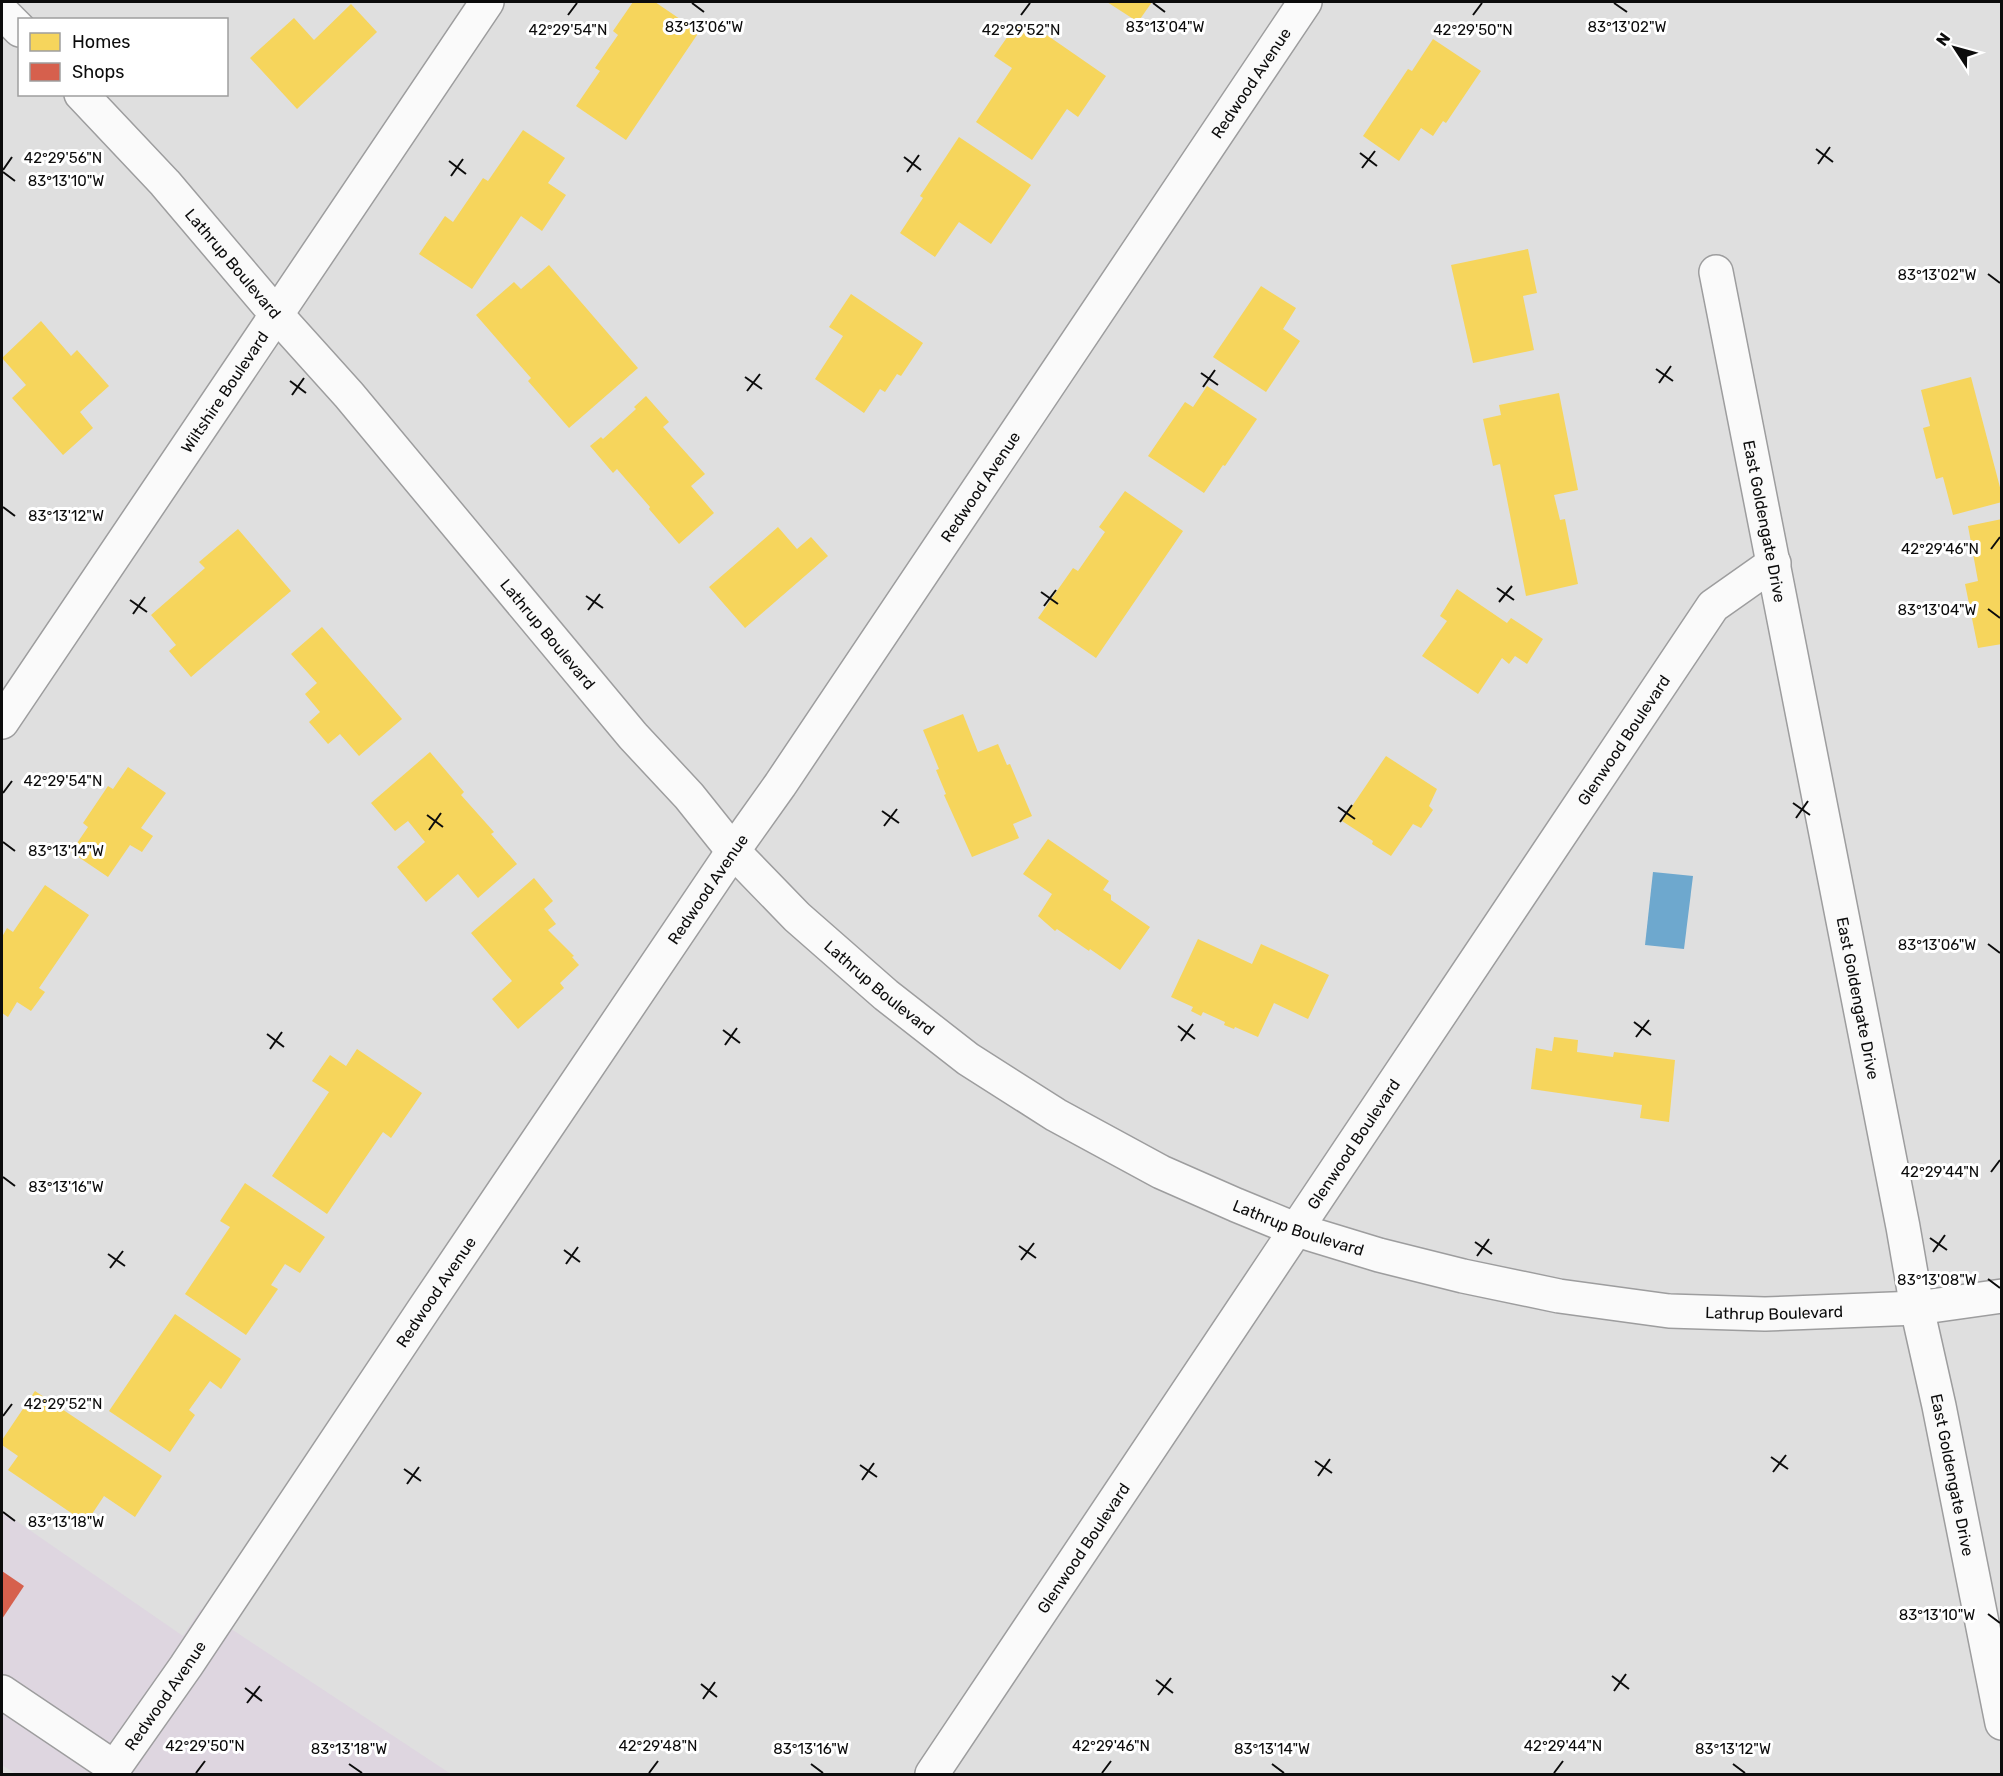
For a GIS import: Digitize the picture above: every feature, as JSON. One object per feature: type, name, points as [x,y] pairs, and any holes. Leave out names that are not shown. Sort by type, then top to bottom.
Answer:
[{"type":"street","name":"Wiltshire Boulevard","points":[[2,722],[487,2]]},
{"type":"street","name":"Redwood Avenue","points":[[112,1771],[186,1666],[733,851],[807,746],[1305,2]]},
{"type":"street","points":[[2,12],[18,28]]},
{"type":"street","name":"Lathrup Boulevard","points":[[83,96],[165,183],[276,314],[357,404],[633,735],[689,796],[733,851],[806,925],[886,995],[968,1059],[1056,1115],[1161,1172],[1297,1230],[1379,1255],[1463,1276],[1559,1296],[1669,1311],[1765,1314],[1917,1308],[2001,1296]]},
{"type":"street","name":"East Goldengate Drive","points":[[1716,272],[1917,1308],[2001,1723]]},
{"type":"street","name":"Glenwood Boulevard","points":[[932,1774],[1713,606],[1774,563]]},
{"type":"street","points":[[2,1692],[112,1771]]},
{"type":"shaded area","points":[[2,1511],[183,1636],[201,1609],[451,1774],[16,1774],[2,1765]]},
{"type":"water","points":[[1653,872],[1693,876],[1684,949],[1645,945]]},
{"type":"building: Homes","points":[[633,2],[655,2],[699,32],[626,140],[576,106],[600,71],[595,68],[618,35],[613,31]]},
{"type":"building: Homes","points":[[1107,2],[1152,2],[1138,22]]},
{"type":"building: Homes","points":[[351,4],[377,32],[297,109],[250,58],[294,18],[314,40]]},
{"type":"building: Homes","points":[[1017,23],[1037,37],[1041,31],[1106,76],[1078,117],[1067,109],[1032,160],[976,122],[1012,68],[994,56]]},
{"type":"building: Homes","points":[[1433,39],[1481,71],[1446,123],[1443,121],[1433,136],[1421,128],[1399,161],[1363,136],[1408,69],[1412,71]]},
{"type":"building: Homes","points":[[523,130],[565,158],[548,183],[566,195],[542,231],[521,216],[472,289],[419,254],[445,216],[453,222],[483,178],[488,181]]},
{"type":"building: Homes","points":[[959,137],[1031,185],[991,244],[959,222],[935,257],[900,233],[923,198],[920,196]]},
{"type":"building: Homes","points":[[1528,249],[1537,293],[1523,296],[1534,350],[1473,363],[1451,265]]},
{"type":"building: Homes","points":[[549,265],[638,368],[569,428],[528,381],[531,378],[476,315],[514,282],[521,289]]},
{"type":"building: Homes","points":[[1261,286],[1296,308],[1283,329],[1300,341],[1266,392],[1213,357]]},
{"type":"building: Homes","points":[[851,294],[923,343],[901,376],[897,374],[885,392],[880,389],[864,413],[815,379],[843,336],[829,327]]},
{"type":"building: Homes","points":[[41,321],[71,356],[77,350],[109,386],[80,412],[93,428],[63,455],[12,398],[26,385],[2,358]]},
{"type":"building: Homes","points":[[1971,377],[2002,502],[1953,515],[1943,477],[1936,479],[1923,428],[1930,426],[1921,390]]},
{"type":"building: Homes","points":[[1207,386],[1257,419],[1204,493],[1148,456],[1185,402],[1193,407]]},
{"type":"building: Homes","points":[[1559,393],[1578,490],[1554,495],[1560,520],[1565,519],[1578,584],[1526,596],[1500,464],[1493,466],[1483,419],[1501,415],[1499,405]]},
{"type":"building: Homes","points":[[646,396],[669,422],[663,427],[705,474],[691,486],[714,513],[679,544],[617,469],[613,473],[590,446],[601,437],[603,439],[636,409],[634,407]]},
{"type":"building: Homes","points":[[1125,491],[1183,531],[1096,658],[1038,618],[1073,568],[1078,571],[1105,532],[1099,527]]},
{"type":"building: Homes","points":[[2002,519],[2002,644],[1978,648],[1965,584],[1978,581],[1968,526]]},
{"type":"building: Homes","points":[[778,527],[797,549],[811,537],[828,556],[745,628],[709,587]]},
{"type":"building: Homes","points":[[238,529],[291,591],[191,677],[169,651],[176,645],[151,615],[205,568],[199,562]]},
{"type":"building: Homes","points":[[1457,589],[1507,623],[1511,618],[1543,639],[1527,664],[1515,656],[1509,664],[1502,658],[1478,694],[1422,656],[1447,621],[1440,616]]},
{"type":"building: Homes","points":[[322,627],[402,719],[359,756],[340,734],[328,744],[309,722],[320,712],[305,694],[317,683],[291,654]]},
{"type":"building: Homes","points":[[963,714],[978,752],[998,744],[1007,765],[1010,764],[1032,816],[1013,824],[1019,838],[972,857],[944,795],[946,794],[936,770],[939,769],[923,730]]},
{"type":"building: Homes","points":[[430,752],[464,792],[461,795],[494,832],[491,834],[517,864],[478,898],[458,874],[426,902],[397,867],[425,842],[408,821],[395,831],[371,803]]},
{"type":"building: Homes","points":[[1386,756],[1437,789],[1429,806],[1433,810],[1421,828],[1413,824],[1391,856],[1342,821]]},
{"type":"building: Homes","points":[[128,767],[166,793],[141,828],[153,836],[142,852],[130,845],[108,877],[71,852],[88,827],[83,823],[108,786],[113,789]]},
{"type":"building: Homes","points":[[1048,839],[1109,881],[1103,890],[1111,895],[1111,900],[1150,927],[1120,970],[1057,929],[1055,931],[1038,916],[1052,894],[1023,874]]},
{"type":"building: Homes","points":[[534,878],[553,901],[544,909],[556,924],[548,930],[574,956],[572,957],[579,965],[560,983],[564,988],[518,1029],[492,999],[512,981],[471,933]]},
{"type":"building: Homes","points":[[45,885],[89,915],[39,988],[45,992],[31,1011],[17,1002],[8,1017],[2,1013],[2,937],[7,928],[13,932]]},
{"type":"building: Homes","points":[[1198,939],[1252,964],[1261,944],[1329,975],[1308,1019],[1274,1003],[1258,1037],[1224,1025],[1225,1022],[1203,1012],[1201,1016],[1191,1011],[1193,1007],[1171,997]]},
{"type":"building: Homes","points":[[1554,1037],[1578,1040],[1577,1052],[1613,1057],[1614,1052],[1675,1060],[1669,1122],[1640,1118],[1642,1105],[1531,1089],[1536,1048],[1552,1051]]},
{"type":"building: Homes","points":[[357,1049],[422,1093],[391,1138],[383,1132],[327,1214],[272,1176],[329,1092],[312,1081],[330,1055],[346,1066]]},
{"type":"building: Homes","points":[[245,1183],[325,1237],[300,1273],[285,1264],[271,1285],[278,1289],[246,1335],[185,1294],[230,1227],[220,1221]]},
{"type":"building: Homes","points":[[175,1314],[241,1359],[221,1389],[210,1381],[189,1410],[195,1415],[170,1452],[109,1411]]},
{"type":"building: Homes","points":[[35,1391],[162,1476],[135,1517],[104,1496],[86,1523],[8,1470],[18,1456],[2,1445],[2,1440]]},
{"type":"building: Shops","points":[[2,1571],[24,1586],[2,1619]]}]
